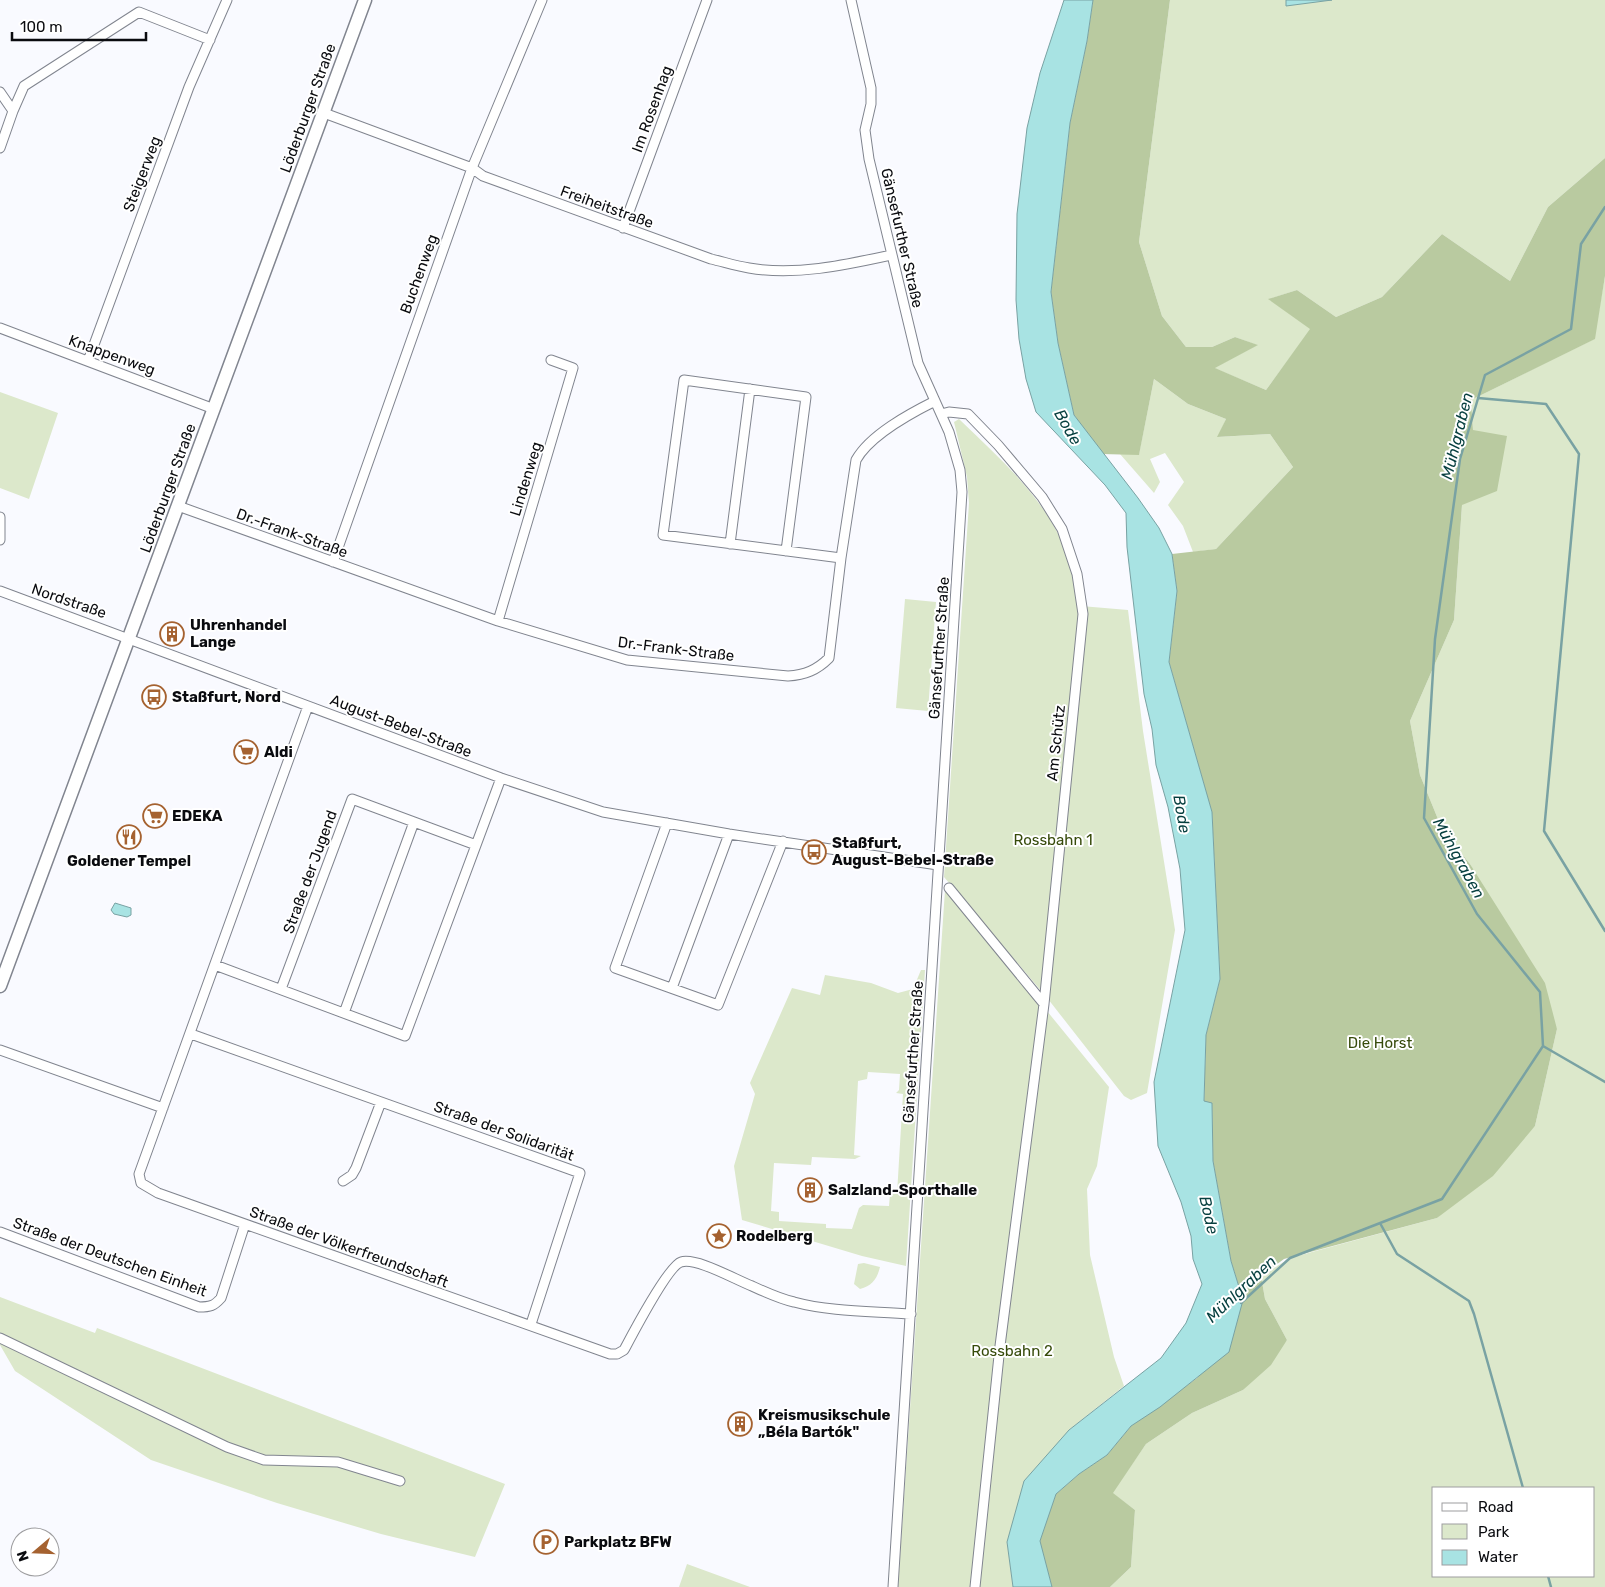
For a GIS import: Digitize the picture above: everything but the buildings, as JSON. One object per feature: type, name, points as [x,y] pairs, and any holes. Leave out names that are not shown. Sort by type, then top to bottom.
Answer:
[{"type":"street","name":"Steigerweg","points":[[88,361],[127,253],[227,0]]},
{"type":"street","name":"Löderburger Straße","points":[[0,986],[324,113],[364,0]]},
{"type":"street","name":"Buchenweg","points":[[333,562],[472,168],[542,0]]},
{"type":"street","name":"Im Rosenhag","points":[[623,228],[707,0]]},
{"type":"street","name":"Gänsefurther Straße","points":[[851,0],[871,88],[871,104],[865,138],[891,255],[918,363],[941,414],[957,460],[962,482],[893,1587]]},
{"type":"street","points":[[0,148],[24,86],[139,12],[210,40]]},
{"type":"street","points":[[0,92],[13,111]]},
{"type":"street","name":"Freiheitstraße","points":[[324,113],[472,168],[484,176],[711,259],[750,268],[799,270],[847,265],[891,255]]},
{"type":"street","name":"Knappenweg","points":[[0,328],[214,409]]},
{"type":"street","name":"Lindenweg","points":[[498,621],[573,368],[551,360]]},
{"type":"street","points":[[786,551],[806,397],[684,380],[663,535],[730,544],[841,558]]},
{"type":"street","points":[[730,544],[750,389]]},
{"type":"street","name":"Dr.-Frank-Straße","points":[[178,506],[498,621],[627,660],[788,676],[801,675],[821,666],[829,658],[853,468],[862,450],[874,439],[935,401]]},
{"type":"street","name":"Am Schütz","points":[[941,414],[949,412],[968,414],[1042,497],[1062,529],[1077,574],[1084,614],[1044,1004],[1001,1336],[976,1587]]},
{"type":"street","points":[[0,518],[0,540]]},
{"type":"street","name":"Nordstraße","points":[[0,591],[130,637]]},
{"type":"street","name":"August-Bebel-Straße","points":[[130,637],[212,671],[501,778],[603,812],[729,834],[938,865]]},
{"type":"street","points":[[0,1050],[163,1108],[308,706]]},
{"type":"street","points":[[215,965],[405,1036],[501,778]]},
{"type":"street","name":"Straße der Jugend","points":[[281,989],[352,798],[476,845]]},
{"type":"street","points":[[344,1013],[414,822]]},
{"type":"street","points":[[667,823],[615,968],[718,1005],[783,841]]},
{"type":"street","points":[[672,988],[729,834]]},
{"type":"street","points":[[949,888],[1044,1004]]},
{"type":"street","name":"Straße der Solidarität","points":[[191,1034],[580,1173],[531,1324]]},
{"type":"street","points":[[343,1181],[352,1175],[356,1168],[381,1102]]},
{"type":"street","name":"Straße der Völkerfreundschaft","points":[[163,1108],[139,1174],[141,1183],[158,1193],[391,1278],[531,1324]]},
{"type":"street","name":"Straße der Deutschen Einheit","points":[[0,1232],[199,1307],[208,1307],[216,1304],[221,1298],[245,1224]]},
{"type":"street","points":[[531,1324],[610,1354],[617,1354],[624,1350],[654,1296],[674,1266],[681,1262],[690,1261],[793,1302],[812,1306],[911,1314]]},
{"type":"street","points":[[0,1338],[227,1447],[264,1460],[338,1462],[400,1481]]},
{"type":"green space","name":"Die Horst","points":[[1093,0],[1170,0],[1139,242],[1162,316],[1186,347],[1212,347],[1235,337],[1258,345],[1215,368],[1266,390],[1310,329],[1268,299],[1297,290],[1336,317],[1382,297],[1442,234],[1510,281],[1548,207],[1605,158],[1605,276],[1595,339],[1471,400],[1473,430],[1507,436],[1497,491],[1462,505],[1454,620],[1410,721],[1420,775],[1442,829],[1470,864],[1545,983],[1557,1029],[1535,1126],[1493,1176],[1437,1218],[1284,1259],[1261,1276],[1265,1299],[1287,1340],[1271,1365],[1243,1390],[1192,1413],[1146,1444],[1113,1493],[1135,1510],[1131,1567],[1110,1587],[1052,1587],[1039,1541],[1056,1494],[1079,1474],[1107,1455],[1131,1426],[1197,1378],[1243,1300],[1231,1261],[1213,1161],[1212,1103],[1204,1102],[1206,1035],[1220,979],[1212,813],[1169,662],[1177,591],[1172,554],[1216,549],[1293,467],[1270,434],[1217,437],[1226,419],[1188,404],[1154,379],[1139,455],[1102,454],[1074,415],[1058,343],[1051,292],[1070,123],[1087,41]]},
{"type":"green space","points":[[1170,0],[1605,0],[1605,158],[1548,207],[1510,281],[1442,234],[1382,297],[1336,317],[1297,290],[1269,299],[1311,329],[1266,390],[1214,368],[1257,345],[1235,337],[1212,347],[1186,347],[1162,316],[1139,242]]},
{"type":"green space","points":[[1605,276],[1605,1587],[1110,1587],[1131,1567],[1135,1510],[1112,1493],[1146,1444],[1192,1413],[1243,1390],[1287,1340],[1265,1299],[1261,1276],[1290,1258],[1437,1218],[1535,1126],[1557,1029],[1470,864],[1442,829],[1420,775],[1410,721],[1454,620],[1462,505],[1473,430],[1471,400],[1594,339]]},
{"type":"green space","points":[[1154,379],[1188,404],[1226,419],[1218,437],[1270,434],[1293,467],[1216,549],[1193,552],[1183,526],[1168,505],[1184,482],[1165,453],[1150,459],[1160,482],[1154,493],[1120,454],[1139,454]]},
{"type":"green space","points":[[0,392],[58,413],[29,499],[0,488]]},
{"type":"green space","name":"Rossbahn 1","points":[[959,419],[1002,461],[1038,501],[1065,548],[1081,606],[1128,610],[1143,731],[1175,930],[1147,1093],[1131,1100],[1124,1096],[1048,999],[944,877],[969,503],[967,477],[954,422]]},
{"type":"green space","points":[[905,599],[936,602],[928,711],[896,708]]},
{"type":"green space","name":"Rossbahn 2","points":[[945,890],[949,891],[1109,1087],[1097,1166],[1087,1189],[1090,1255],[1114,1357],[1124,1386],[1069,1430],[1007,1542],[1013,1587],[898,1587]]},
{"type":"green space","points":[[921,970],[925,970],[906,1266],[862,1256],[742,1220],[734,1166],[755,1094],[750,1083],[792,988],[820,995],[825,975],[871,983],[898,993],[913,989]],"holes":[[[868,1072],[900,1074],[899,1090],[896,1093],[903,1094],[897,1194],[890,1194],[889,1206],[863,1205],[859,1208],[852,1229],[826,1228],[826,1224],[779,1221],[779,1212],[771,1211],[774,1163],[811,1165],[812,1157],[855,1159],[861,1156],[854,1155],[858,1081],[867,1079]]]},
{"type":"green space","points":[[864,1263],[880,1267],[873,1281],[868,1286],[860,1289],[854,1284],[858,1264]]},
{"type":"green space","points":[[0,1297],[95,1333],[97,1328],[505,1484],[475,1557],[381,1534],[277,1503],[151,1460],[15,1371],[0,1345]]},
{"type":"green space","points":[[687,1564],[750,1587],[679,1587]]},
{"type":"water","name":"Bode","points":[[1064,0],[1093,0],[1087,41],[1070,123],[1051,292],[1058,343],[1074,415],[1138,498],[1159,528],[1172,554],[1177,591],[1169,662],[1212,812],[1220,979],[1206,1035],[1204,1101],[1212,1103],[1213,1161],[1231,1261],[1243,1300],[1229,1352],[1160,1407],[1131,1426],[1107,1455],[1079,1474],[1056,1494],[1040,1541],[1052,1587],[1013,1587],[1007,1542],[1024,1481],[1069,1430],[1161,1358],[1186,1323],[1202,1284],[1193,1259],[1191,1236],[1181,1202],[1158,1146],[1154,1082],[1185,930],[1180,869],[1168,807],[1156,765],[1152,729],[1144,694],[1127,547],[1126,513],[1105,485],[1036,412],[1026,379],[1019,339],[1016,300],[1017,214],[1027,128],[1040,73]]},
{"type":"water","points":[[1286,0],[1332,0],[1286,6]]},
{"type":"water","points":[[115,903],[131,908],[131,915],[127,917],[114,914],[111,910]]},
{"type":"waterway","name":"Mühlgraben","points":[[1241,1303],[1290,1258],[1442,1199],[1543,1046],[1540,992],[1477,914],[1424,818],[1435,639],[1460,459],[1485,375],[1571,329],[1581,244],[1605,207]]},
{"type":"waterway","points":[[1478,398],[1546,404],[1579,454],[1544,831],[1605,931]]},
{"type":"waterway","points":[[1543,1046],[1605,1082]]},
{"type":"waterway","points":[[1380,1223],[1397,1254],[1469,1301],[1523,1487]]},
{"type":"waterway","points":[[1548,1577],[1551,1587]]},
{"type":"place","name":"Uhrenhandel Lange","points":[[172,634]]},
{"type":"place","name":"Staßfurt, Nord","points":[[154,697]]},
{"type":"place","name":"Aldi","points":[[246,752]]},
{"type":"place","name":"EDEKA","points":[[155,816]]},
{"type":"place","name":"Goldener Tempel","points":[[129,837]]},
{"type":"place","name":"Staßfurt, August-Bebel-Straße","points":[[814,852]]},
{"type":"place","name":"Salzland-Sporthalle","points":[[810,1190]]},
{"type":"place","name":"Rodelberg","points":[[719,1236]]},
{"type":"place","name":"Kreismusikschule „Béla Bartók\"","points":[[740,1424]]},
{"type":"place","name":"Parkplatz BFW","points":[[546,1542]]}]
